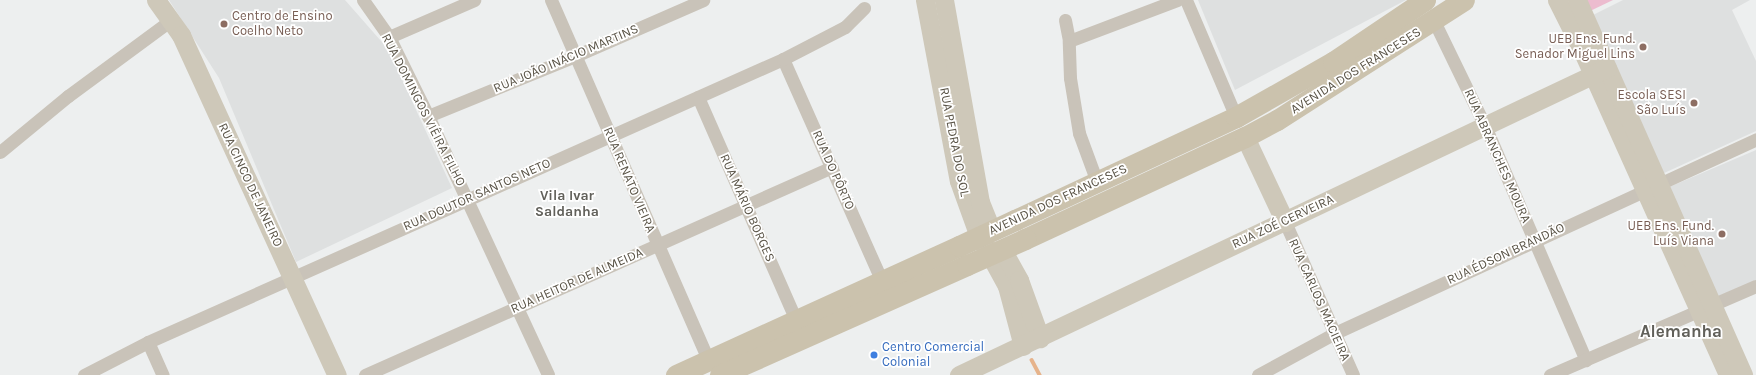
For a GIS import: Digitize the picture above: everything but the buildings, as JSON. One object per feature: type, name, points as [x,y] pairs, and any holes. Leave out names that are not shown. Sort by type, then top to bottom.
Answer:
[{"type":"main road","name":"AVENIDA DOS FRANCESES","points":[[714,368],[796,320],[1016,220],[1236,117],[1369,40],[1426,0]]},
{"type":"main road","name":"AVENIDA DOS FRANCESES","points":[[676,375],[714,368],[740,370],[1245,137],[1302,105],[1434,21],[1464,0]]},
{"type":"main road","points":[[669,375],[714,368]]},
{"type":"street","name":"RUA CINCO DE JANEIRO","points":[[156,0],[181,35],[337,375]]},
{"type":"street","name":"RUA DOMINGOS VIÊIRA FILHO","points":[[363,0],[389,37],[428,116],[548,375]]},
{"type":"street","points":[[389,37],[474,0]]},
{"type":"street","name":"RUA RENATO VIEIRA","points":[[551,0],[657,245],[714,368]]},
{"type":"street","name":"RUA JOÃO INÁCIO MARTINS","points":[[428,116],[576,56],[703,0]]},
{"type":"street","name":"RUA PEDRA DO SOL","points":[[925,0],[965,200],[977,231],[1007,286],[1031,342]]},
{"type":"street","name":"RUA PEDRA DO SOL","points":[[944,0],[983,213],[1019,280],[1031,342]]},
{"type":"street","points":[[1069,42],[1177,0]]},
{"type":"street","points":[[1186,0],[1236,117]]},
{"type":"street","points":[[1557,0],[1600,72]]},
{"type":"street","points":[[1576,0],[1600,72],[1705,308],[1728,375]]},
{"type":"street","name":"RUA DOUTOR SANTOS NETO","points":[[84,375],[148,342],[783,59],[845,27],[864,8]]},
{"type":"street","points":[[0,152],[68,96],[171,20]]},
{"type":"street","points":[[1065,20],[1069,42],[1070,78],[1079,133],[1097,182]]},
{"type":"street","name":"RUA ABRANCHES MOURA","points":[[1434,21],[1485,126],[1586,360]]},
{"type":"street","name":"RUA DO PÔRTO","points":[[783,59],[882,281]]},
{"type":"street","name":"RUA ZOÉ CERVEIRA","points":[[959,375],[1600,72]]},
{"type":"street","points":[[944,93],[950,100],[955,117],[961,118],[966,114]]},
{"type":"street","name":"RUA MÁRIO BORGES","points":[[698,97],[796,320]]},
{"type":"street","name":"RUA CARLOS MACIEIRA","points":[[1245,137],[1285,222],[1353,375]]},
{"type":"street","name":"RUA ÉDSON BRANDÃO","points":[[1258,375],[1334,334],[1756,139]]},
{"type":"street","name":"RUA HEITOR DE ALMEIDA","points":[[365,375],[832,167]]},
{"type":"street","points":[[1550,375],[1756,286]]},
{"type":"street","points":[[1705,308],[1743,375]]},
{"type":"street","points":[[148,342],[163,375]]},
{"type":"shaded area","points":[[169,0],[345,0],[388,49],[452,188],[296,262],[219,78]]},
{"type":"shaded area","points":[[1198,0],[1406,0],[1235,90]]},
{"type":"shaded area","points":[[1583,0],[1613,0],[1588,12]]},
{"type":"shaded area","name":"Escola SESI São Luís","points":[[1623,0],[1750,0],[1732,10],[1756,61],[1756,131],[1662,174],[1593,15]]},
{"type":"shaded area","name":"UEB Ens. Fund. Luís Viana","points":[[1756,150],[1756,280],[1717,297],[1667,188]]},
{"type":"waterway","points":[[1032,360],[1040,375]]},
{"type":"place","name":"Centro de Ensino Coelho Neto","points":[[224,24]]},
{"type":"place","name":"UEB Ens. Fund. Senador Miguel Lins","points":[[1643,47]]},
{"type":"place","name":"Escola SESI São Luís","points":[[1694,103]]},
{"type":"place","name":"UEB Ens. Fund. Luís Viana","points":[[1722,234]]},
{"type":"place","name":"Centro Comercial Colonial","points":[[874,355]]},
{"type":"district","name":"Vila Ivar Saldanha","points":[[567,204]]},
{"type":"district","name":"Alemanha","points":[[1681,332]]}]
